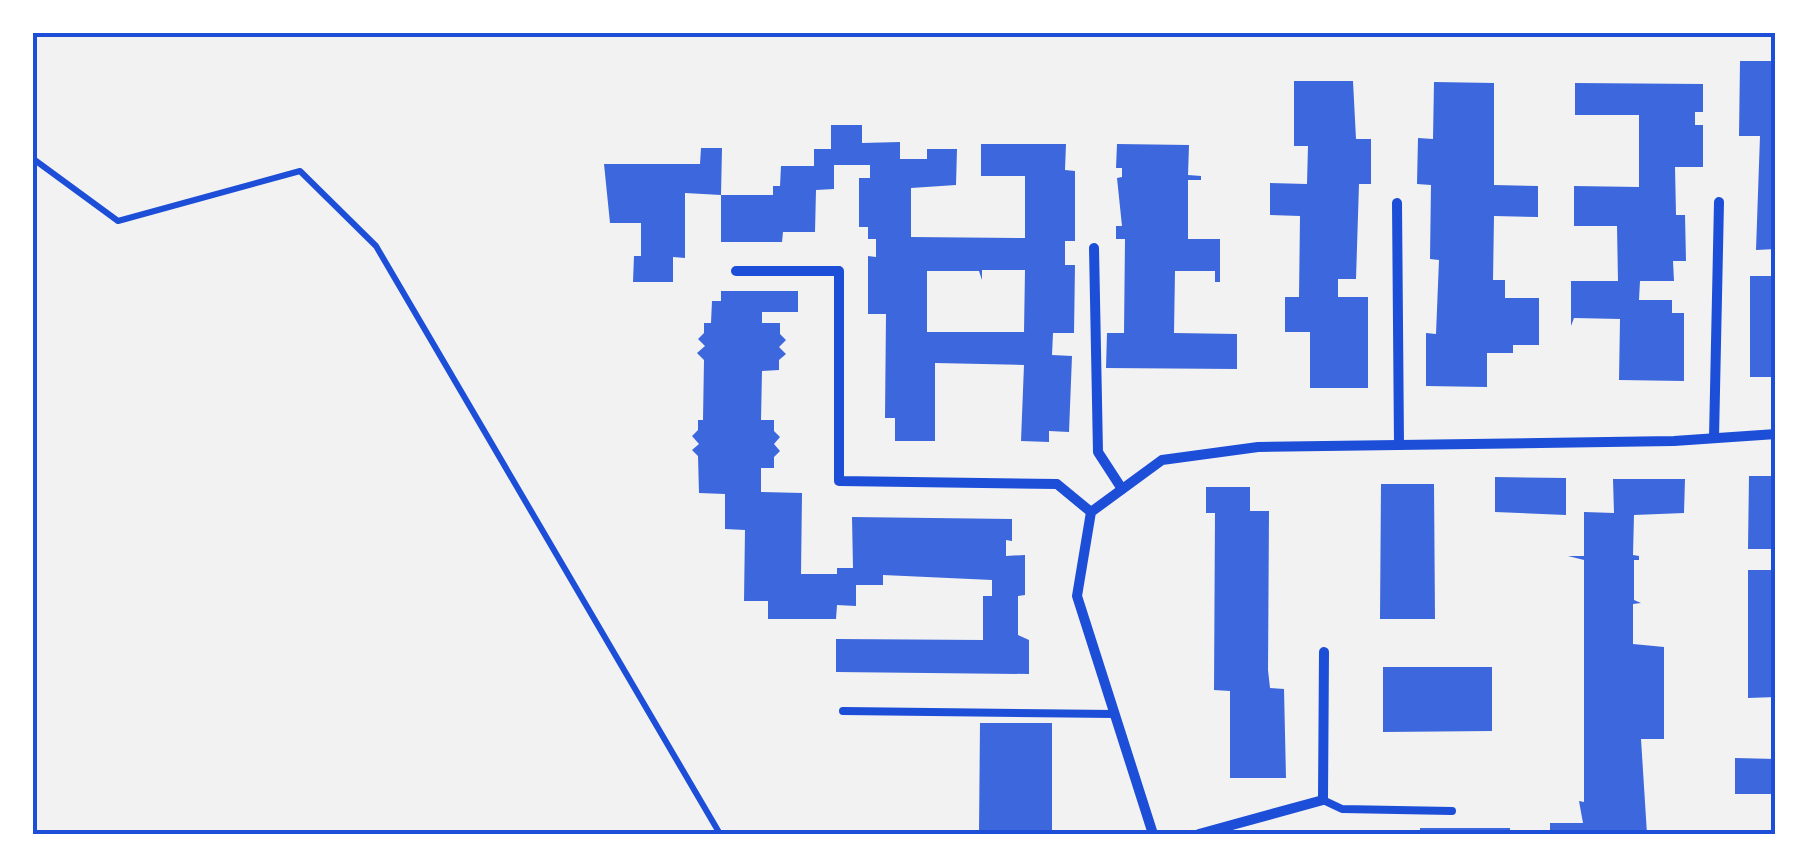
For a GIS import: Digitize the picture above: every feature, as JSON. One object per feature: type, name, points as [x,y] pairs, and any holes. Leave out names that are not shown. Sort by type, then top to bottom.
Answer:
[{"type":"street","points":[[1714,438],[1719,202]]},
{"type":"street","points":[[1396,203],[1399,445]]},
{"type":"street","points":[[1094,248],[1098,452],[1122,489]]},
{"type":"street","points":[[736,271],[839,271],[839,481],[1057,484],[1092,512]]},
{"type":"street","points":[[1153,834],[1077,596],[1092,512],[1162,460],[1258,447],[1776,434]]},
{"type":"street","points":[[1199,834],[1323,800],[1324,652]]},
{"type":"lane","points":[[843,711],[1115,714]]},
{"type":"lane","points":[[1323,800],[1342,809],[1452,811]]},
{"type":"path","points":[[32,158],[118,222],[300,172],[376,246],[720,834]]},
{"type":"building","points":[[1740,61],[1776,61],[1776,249],[1756,250],[1760,136],[1739,136]]},
{"type":"building","points":[[1294,81],[1353,81],[1356,139],[1371,139],[1371,184],[1359,184],[1356,279],[1338,279],[1338,297],[1368,297],[1368,388],[1310,388],[1310,332],[1285,332],[1285,297],[1299,297],[1300,216],[1270,215],[1270,183],[1307,184],[1308,146],[1294,146]]},
{"type":"building","points":[[1434,82],[1494,83],[1494,185],[1538,186],[1538,217],[1494,216],[1493,280],[1505,280],[1505,298],[1539,298],[1539,345],[1513,345],[1513,353],[1487,353],[1487,387],[1426,386],[1426,333],[1436,334],[1439,260],[1430,259],[1431,185],[1417,184],[1418,138],[1433,139]]},
{"type":"building","points":[[1575,83],[1703,84],[1703,112],[1695,112],[1695,125],[1703,125],[1703,167],[1675,167],[1676,215],[1685,215],[1686,261],[1673,261],[1674,281],[1640,281],[1639,300],[1672,300],[1672,313],[1684,313],[1684,381],[1619,380],[1620,319],[1574,318],[1571,326],[1571,281],[1618,281],[1617,226],[1574,226],[1574,186],[1639,187],[1639,115],[1575,115]]},
{"type":"building","points":[[831,125],[862,125],[862,143],[900,142],[900,159],[927,159],[927,149],[957,149],[956,185],[911,188],[911,237],[1025,238],[1025,176],[981,176],[981,144],[1066,144],[1065,170],[1075,171],[1075,241],[1065,241],[1065,265],[1075,265],[1074,333],[1053,333],[1052,355],[1072,356],[1069,432],[1049,431],[1049,442],[1021,441],[1024,365],[935,363],[935,441],[895,441],[895,418],[885,418],[886,314],[868,314],[868,256],[876,257],[876,239],[868,239],[868,227],[859,227],[859,178],[870,178],[870,165],[834,165],[834,189],[816,190],[815,232],[783,232],[782,242],[721,242],[721,195],[773,195],[773,186],[780,186],[781,166],[814,166],[814,149],[831,149]],"holes":[[[982,270],[1025,270],[1024,332],[927,332],[927,271],[979,271],[982,280]]]},
{"type":"building","points":[[1117,144],[1189,145],[1188,175],[1201,176],[1201,180],[1188,180],[1188,239],[1220,239],[1220,282],[1215,282],[1215,271],[1175,271],[1174,333],[1237,334],[1237,369],[1106,368],[1107,333],[1124,333],[1125,239],[1116,239],[1116,226],[1122,226],[1117,178],[1122,177],[1122,168],[1116,168]]},
{"type":"building","points":[[701,148],[722,148],[721,195],[685,193],[685,258],[673,257],[673,282],[633,282],[634,256],[641,256],[641,223],[610,223],[604,164],[700,164]]},
{"type":"building","points":[[1750,276],[1776,276],[1776,377],[1750,377]]},
{"type":"building","points":[[721,291],[798,291],[798,312],[762,312],[762,323],[780,323],[780,334],[786,340],[779,347],[786,354],[779,360],[779,370],[762,371],[761,420],[774,420],[774,431],[780,437],[774,444],[780,451],[774,457],[774,468],[761,468],[761,492],[802,493],[801,574],[837,574],[837,568],[853,568],[852,517],[1012,519],[1012,541],[1006,540],[1006,556],[1025,555],[1025,595],[1018,596],[1018,635],[1029,640],[1029,674],[836,672],[836,639],[983,640],[983,596],[992,596],[992,580],[883,575],[883,585],[856,585],[856,606],[837,605],[836,619],[768,619],[768,601],[744,601],[745,530],[725,529],[725,494],[699,493],[698,456],[692,450],[699,444],[692,436],[698,430],[698,420],[703,420],[704,360],[697,353],[705,346],[698,339],[704,333],[704,323],[711,323],[712,301],[721,301]]},
{"type":"building","points":[[1749,476],[1776,476],[1776,549],[1748,549]]},
{"type":"building","points":[[1495,477],[1566,478],[1566,515],[1495,512]]},
{"type":"building","points":[[1613,479],[1685,479],[1684,513],[1634,515],[1633,555],[1639,556],[1639,560],[1634,560],[1634,600],[1641,603],[1633,604],[1633,644],[1664,647],[1664,739],[1641,739],[1647,834],[1550,834],[1550,823],[1583,823],[1579,801],[1584,802],[1584,560],[1568,556],[1584,556],[1584,512],[1614,513]]},
{"type":"building","points":[[1381,484],[1434,484],[1435,619],[1380,619]]},
{"type":"building","points":[[1206,487],[1250,487],[1250,511],[1269,511],[1268,670],[1270,688],[1284,689],[1286,778],[1230,778],[1230,691],[1214,690],[1215,513],[1206,513]]},
{"type":"building","points":[[1748,570],[1776,570],[1776,697],[1748,698]]},
{"type":"building","points":[[1383,667],[1492,667],[1492,731],[1383,732]]},
{"type":"building","points":[[980,723],[1052,723],[1052,834],[979,834]]},
{"type":"building","points":[[1735,758],[1776,759],[1776,794],[1735,794]]},
{"type":"building","points":[[1420,828],[1510,828],[1510,834],[1420,834]]}]
